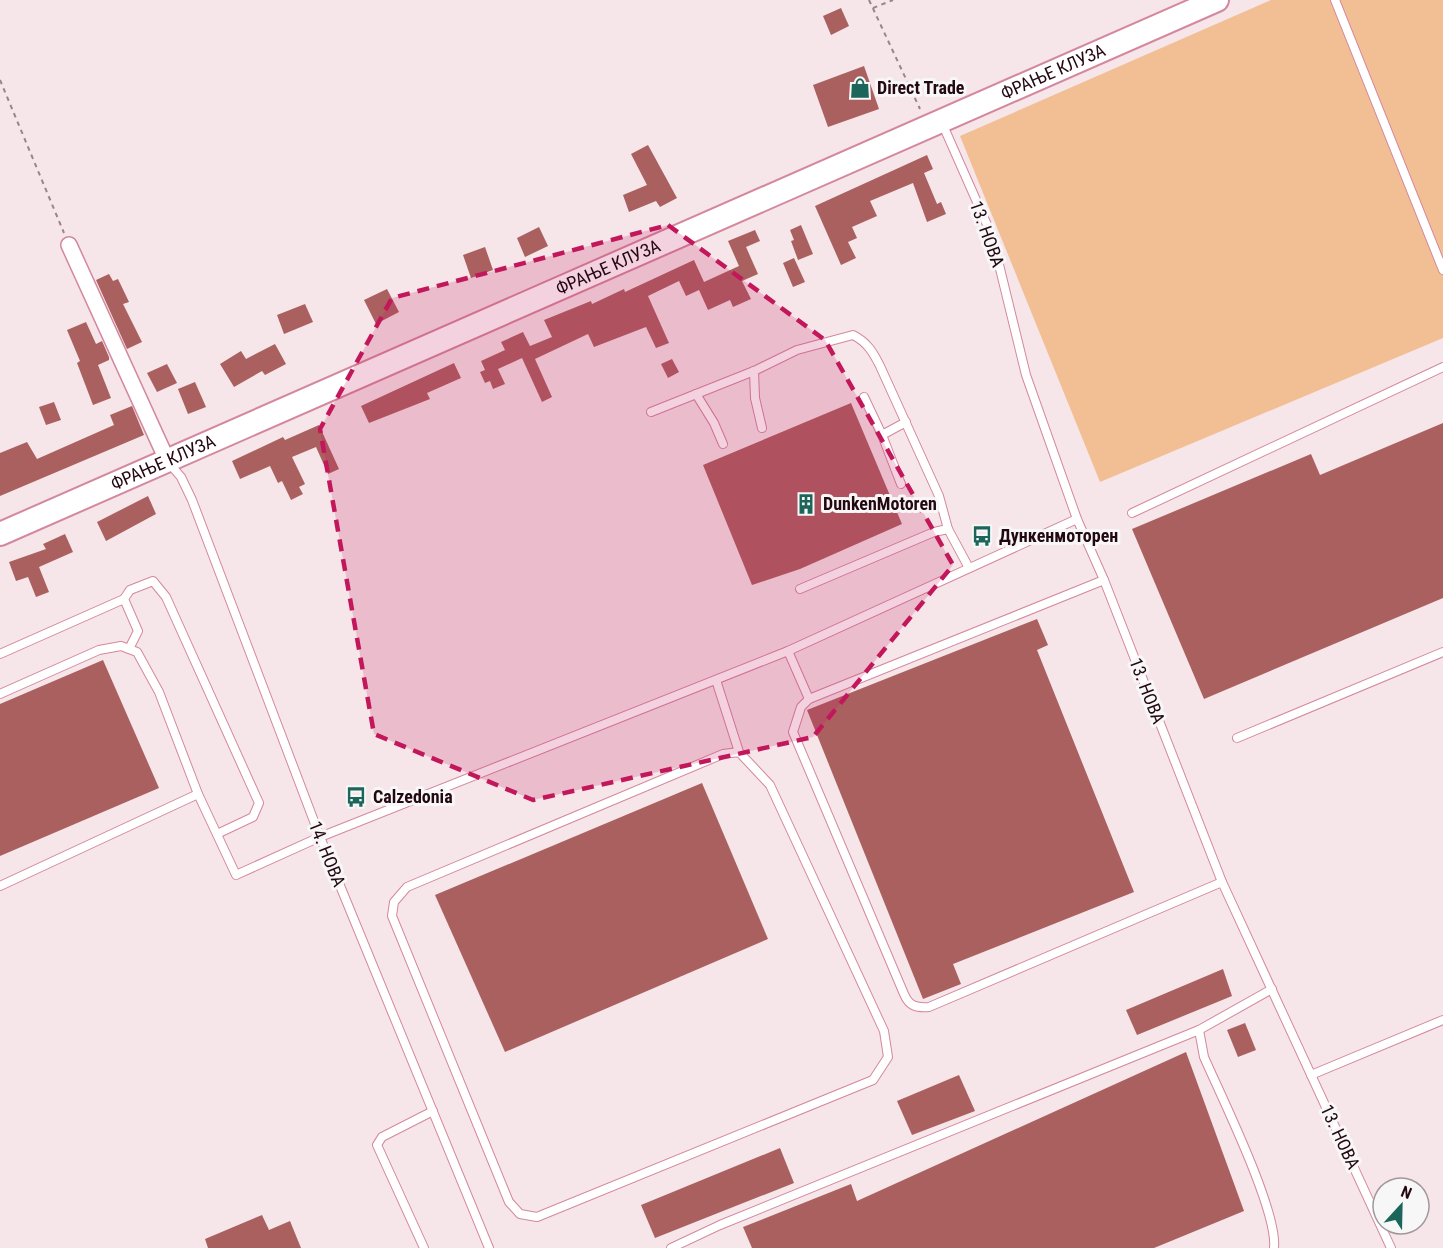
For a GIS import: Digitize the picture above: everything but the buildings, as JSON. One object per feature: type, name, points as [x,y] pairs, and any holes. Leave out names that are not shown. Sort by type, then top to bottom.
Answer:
[{"type":"main road","name":"ФРАЊЕ КЛУЗА","points":[[0,534],[1217,0]]},
{"type":"street","points":[[69,245],[167,460]]},
{"type":"lane","points":[[1335,0],[1443,270]]},
{"type":"lane","name":"13. НОВА","points":[[935,124],[992,236],[1026,375],[1077,519],[1104,580],[1222,882],[1391,1248]]},
{"type":"lane","points":[[651,412],[754,371],[797,350],[853,335],[873,351],[939,496],[948,529],[969,568]]},
{"type":"lane","points":[[1132,513],[1443,367]]},
{"type":"lane","points":[[754,371],[755,398],[762,428]]},
{"type":"lane","points":[[696,394],[714,423],[723,444]]},
{"type":"lane","points":[[864,397],[901,484]]},
{"type":"lane","points":[[882,435],[906,422]]},
{"type":"lane","name":"14. НОВА","points":[[167,460],[181,477],[192,500],[320,837],[489,1248]]},
{"type":"lane","points":[[0,694],[99,650],[121,646],[137,652],[159,692],[198,794],[236,875],[320,837],[788,651],[1077,519]]},
{"type":"lane","points":[[800,589],[934,532],[948,529]]},
{"type":"lane","points":[[1104,580],[809,699],[801,707],[793,732],[904,994],[908,1002],[918,1008],[935,1005],[1222,882]]},
{"type":"lane","points":[[0,654],[124,599],[130,590],[153,581],[159,585],[259,803],[253,817],[217,834]]},
{"type":"lane","points":[[124,599],[138,631],[129,649]]},
{"type":"lane","points":[[788,651],[809,699]]},
{"type":"lane","points":[[1237,738],[1443,652]]},
{"type":"lane","points":[[716,680],[739,752],[770,785],[798,839],[884,1031],[888,1057],[873,1080],[537,1217],[520,1214],[509,1202],[392,916],[394,902],[407,887],[723,754],[739,752]]},
{"type":"lane","points":[[0,886],[198,794]]},
{"type":"lane","points":[[671,1248],[720,1225],[1199,1030],[1272,989]]},
{"type":"lane","points":[[1311,1075],[1443,1020]]},
{"type":"lane","points":[[1199,1030],[1204,1057],[1268,1208],[1275,1237],[1274,1248]]},
{"type":"lane","points":[[424,1248],[377,1144],[382,1137],[433,1111]]},
{"type":"path","points":[[869,0],[935,124]]},
{"type":"path","points":[[873,8],[894,0]]},
{"type":"path","points":[[0,81],[69,245]]},
{"type":"highlighted area","points":[[668,225],[825,340],[953,565],[813,737],[533,800],[374,734],[320,429],[392,298]]},
{"type":"shaded area","points":[[1271,0],[1443,0],[1443,338],[1100,482],[960,136]]},
{"type":"place","name":"Direct Trade","points":[[860,88]]},
{"type":"place","name":"DunkenMotoren","points":[[806,504]]},
{"type":"place","name":"Дункенмоторен","points":[[982,536]]},
{"type":"place","name":"Calzedonia","points":[[356,797]]}]
